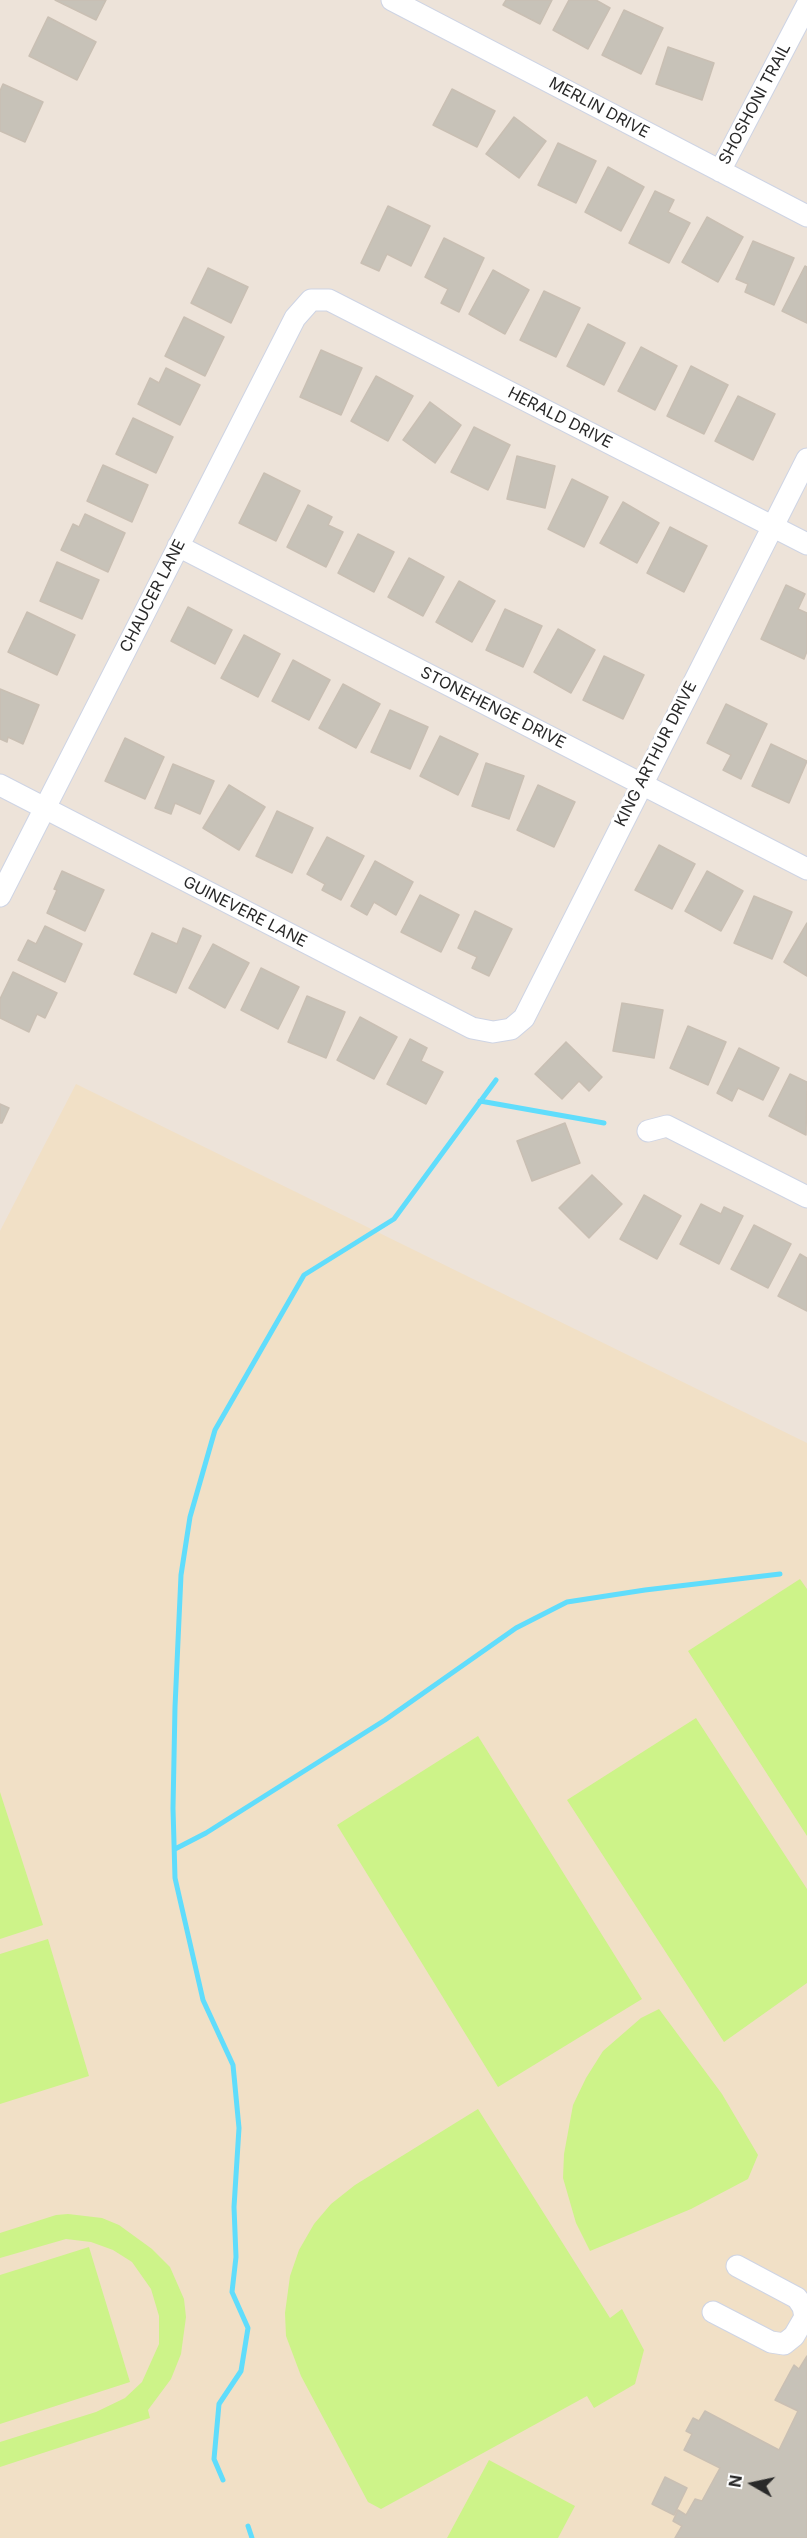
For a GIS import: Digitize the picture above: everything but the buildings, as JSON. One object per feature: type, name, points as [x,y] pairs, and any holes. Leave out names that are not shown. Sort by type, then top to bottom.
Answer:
[{"type":"street","name":"MERLIN DRIVE","points":[[392,0],[807,216]]},
{"type":"street","name":"SHOSHONI TRAIL","points":[[720,171],[807,5]]},
{"type":"street","name":"HERALD DRIVE","points":[[311,300],[329,300],[807,544]]},
{"type":"street","name":"CHAUCER LANE","points":[[0,896],[295,318],[311,300]]},
{"type":"street","name":"KING ARTHUR DRIVE","points":[[493,1032],[511,1029],[524,1018],[640,784],[807,459]]},
{"type":"street","name":"STONEHENGE DRIVE","points":[[178,546],[807,869]]},
{"type":"street","name":"GUINEVERE LANE","points":[[0,785],[472,1028],[493,1032]]},
{"type":"street","points":[[648,1131],[667,1126],[807,1197]]},
{"type":"street","points":[[713,2312],[771,2342],[784,2344],[794,2336],[805,2317],[803,2307],[797,2298],[737,2265]]},
{"type":"shaded area","points":[[76,1084],[807,1443],[807,2538],[0,2538],[0,1231]]},
{"type":"green space","points":[[800,1579],[807,1589],[807,1836],[688,1651]]},
{"type":"green space","points":[[696,1718],[807,1889],[807,1983],[724,2042],[567,1800]]},
{"type":"green space","points":[[478,1736],[642,1999],[498,2087],[337,1825]]},
{"type":"green space","points":[[0,1792],[43,1925],[0,1939]]},
{"type":"green space","points":[[48,1939],[89,2076],[0,2104],[0,1954]]},
{"type":"green space","points":[[659,2009],[722,2094],[758,2155],[748,2179],[691,2209],[590,2251],[576,2223],[563,2178],[564,2154],[573,2105],[603,2051],[641,2018]]},
{"type":"green space","points":[[478,2109],[610,2318],[622,2309],[644,2350],[635,2384],[594,2408],[587,2396],[381,2509],[368,2502],[301,2376],[286,2336],[285,2313],[290,2276],[299,2250],[314,2224],[331,2204],[355,2185]]},
{"type":"green space","points":[[56,2215],[102,2218],[119,2225],[152,2249],[170,2267],[184,2299],[186,2317],[181,2354],[171,2379],[148,2410],[150,2418],[0,2467],[0,2442],[96,2412],[125,2398],[142,2382],[159,2344],[159,2316],[151,2289],[132,2262],[113,2250],[91,2242],[66,2239],[0,2258],[0,2233]]},
{"type":"green space","points":[[89,2247],[130,2382],[0,2424],[0,2275]]},
{"type":"green space","points":[[489,2460],[575,2506],[558,2538],[447,2538]]},
{"type":"waterway","points":[[223,2480],[214,2459],[219,2404],[241,2371],[248,2328],[232,2292],[236,2257],[234,2207],[239,2128],[233,2065],[203,2000],[175,1878],[173,1808],[175,1707],[181,1575],[190,1517],[215,1430],[304,1275],[394,1219],[496,1080]]},
{"type":"waterway","points":[[480,1101],[604,1123]]},
{"type":"waterway","points":[[175,1849],[206,1833],[385,1720],[516,1628],[567,1602],[780,1574]]},
{"type":"waterway","points":[[248,2526],[252,2538]]}]
